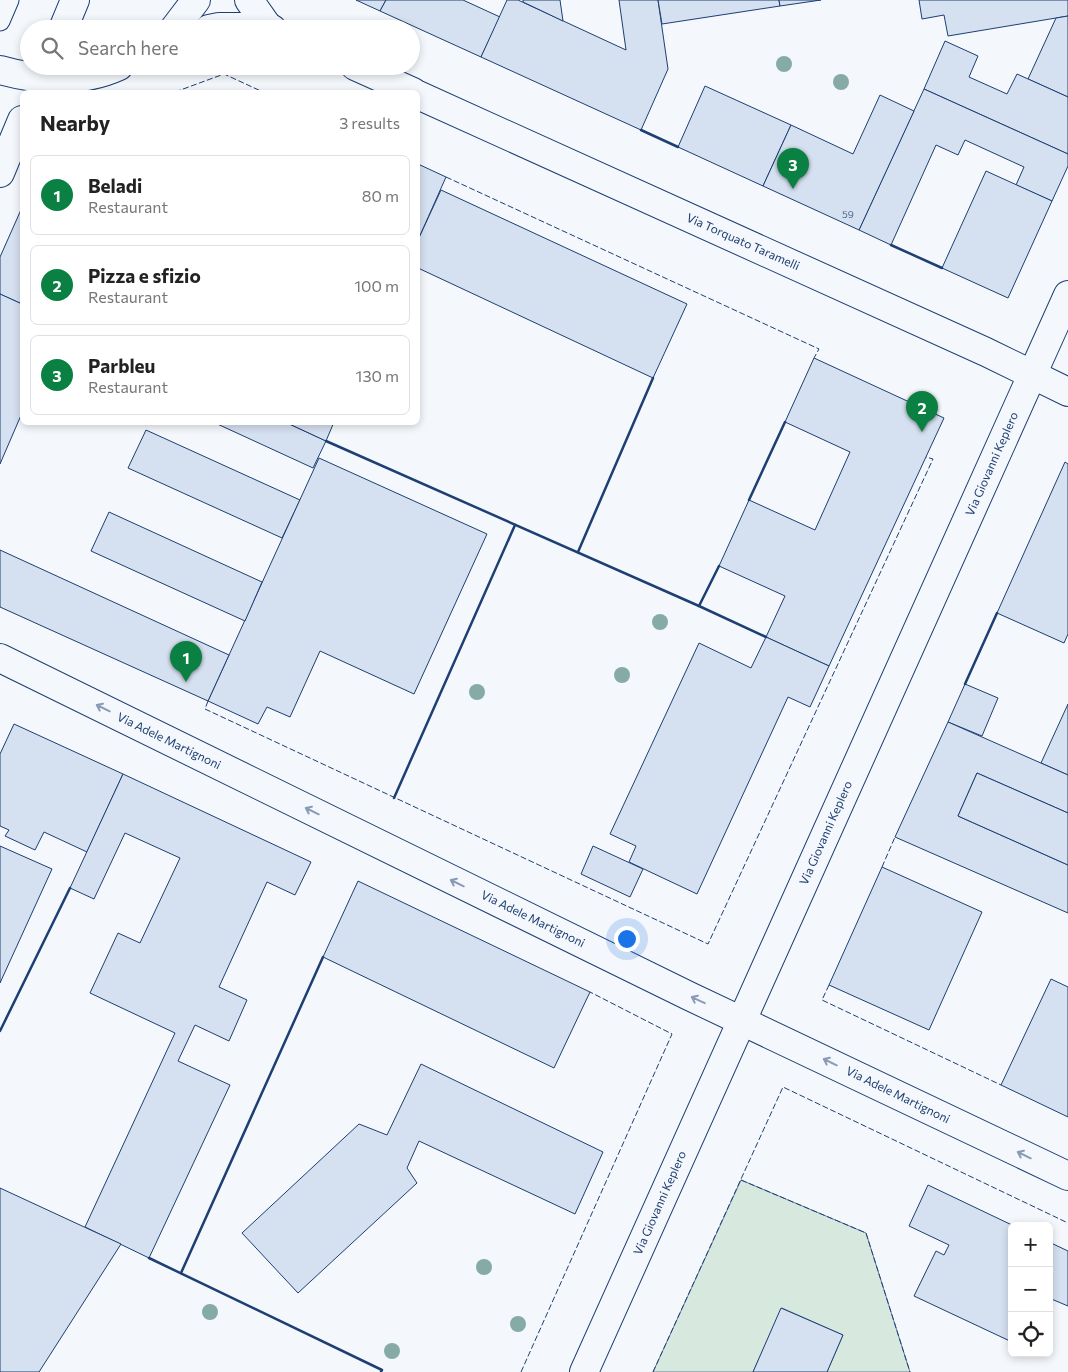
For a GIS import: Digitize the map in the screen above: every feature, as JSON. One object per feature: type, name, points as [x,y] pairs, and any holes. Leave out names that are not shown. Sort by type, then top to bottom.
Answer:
[{"type":"street","points":[[67,20],[75,0]]},
{"type":"street","points":[[181,20],[196,0]]},
{"type":"street","points":[[249,0],[264,20]]},
{"type":"street","points":[[0,70],[20,74]]},
{"type":"street","points":[[23,75],[41,79],[81,78],[91,75]]},
{"type":"street","points":[[375,75],[409,90]]},
{"type":"street","name":"Via Torquato Taramelli","points":[[420,96],[1033,374],[1068,392]]},
{"type":"street","points":[[0,173],[20,125]]},
{"type":"street","name":"Via Giovanni Keplero","points":[[584,1372],[1068,294]]},
{"type":"street","name":"Via Adele Martignoni","points":[[0,658],[742,1021],[1068,1176]]},
{"type":"lane","points":[[0,21],[9,0]]},
{"type":"shaded area","points":[[741,1180],[866,1233],[910,1372],[827,1372],[843,1335],[782,1308],[753,1372],[653,1372]]},
{"type":"building","points":[[356,0],[386,0],[380,11]]},
{"type":"building","points":[[386,0],[463,0],[500,17],[481,57],[420,29],[420,20],[400,20],[380,11]]},
{"type":"building","points":[[507,0],[518,0],[626,50],[619,0],[658,0],[668,69],[641,130],[481,57]]},
{"type":"building","points":[[523,0],[560,0],[563,21],[523,2]]},
{"type":"building","points":[[658,0],[779,0],[780,6],[662,24]]},
{"type":"building","points":[[779,0],[821,0],[780,6]]},
{"type":"building","points":[[919,0],[1068,0],[1068,16],[948,36],[944,15],[922,19]]},
{"type":"building","points":[[1068,16],[1068,97],[1028,79],[1056,18]]},
{"type":"building","points":[[945,41],[978,56],[969,77],[1007,94],[1017,74],[1068,97],[1068,154],[924,89]]},
{"type":"building","points":[[705,86],[791,125],[763,186],[678,147]]},
{"type":"building","points":[[924,89],[1068,154],[1068,166],[1052,201],[1016,185],[1024,167],[965,140],[958,155],[936,145],[891,245],[859,230]]},
{"type":"building","points":[[880,95],[914,111],[859,230],[763,186],[791,125],[853,154]]},
{"type":"building","points":[[420,165],[446,177],[420,236]]},
{"type":"building","points":[[986,171],[1052,201],[1008,298],[942,268]]},
{"type":"building","points":[[441,190],[687,304],[653,378],[420,269],[420,236]]},
{"type":"building","points":[[20,212],[20,303],[0,294],[0,257]]},
{"type":"building","points":[[0,294],[20,303],[20,418],[0,464]]},
{"type":"building","points":[[814,358],[944,418],[829,666],[766,637],[785,596],[719,566],[749,500],[815,530],[850,452],[785,422]]},
{"type":"building","points":[[220,425],[291,425],[326,441],[313,468]]},
{"type":"building","points":[[291,425],[333,425],[326,441]]},
{"type":"building","points":[[146,430],[300,500],[282,538],[128,468]]},
{"type":"building","points":[[319,458],[487,534],[414,694],[320,651],[290,717],[267,707],[258,724],[208,701]]},
{"type":"building","points":[[1065,462],[1068,464],[1068,634],[1064,643],[997,613]]},
{"type":"building","points":[[109,512],[262,582],[245,621],[91,551]]},
{"type":"building","points":[[0,550],[229,655],[208,701],[0,607]]},
{"type":"building","points":[[766,637],[829,666],[810,707],[788,697],[697,894],[629,862],[636,846],[610,834],[699,643],[751,668]]},
{"type":"building","points":[[965,684],[998,698],[982,736],[948,722]]},
{"type":"building","points":[[1068,704],[1068,775],[1041,763]]},
{"type":"building","points":[[948,722],[1068,775],[1068,813],[977,773],[958,816],[1068,865],[1068,913],[895,837]]},
{"type":"building","points":[[14,724],[123,774],[87,852],[44,832],[35,850],[5,836],[9,830],[0,826],[0,754]]},
{"type":"building","points":[[977,773],[1068,813],[1068,865],[958,816]]},
{"type":"building","points":[[123,774],[311,862],[295,895],[267,882],[219,987],[247,1000],[229,1041],[195,1025],[178,1061],[230,1085],[149,1258],[85,1227],[175,1033],[90,993],[118,933],[140,943],[180,858],[125,833],[94,899],[70,888]]},
{"type":"building","points":[[0,846],[52,869],[0,983]]},
{"type":"building","points":[[593,846],[643,869],[630,897],[581,874]]},
{"type":"building","points":[[882,867],[982,912],[929,1030],[829,985]]},
{"type":"building","points":[[358,881],[590,992],[554,1068],[323,957]]},
{"type":"building","points":[[1051,979],[1068,987],[1068,1117],[1001,1085]]},
{"type":"building","points":[[421,1064],[603,1152],[575,1214],[419,1141],[407,1168],[417,1183],[298,1293],[242,1233],[359,1124],[387,1135]]},
{"type":"building","points":[[928,1185],[1008,1223],[1008,1340],[914,1296],[936,1251],[944,1255],[949,1245],[909,1226]]},
{"type":"building","points":[[0,1188],[121,1244],[39,1372],[0,1372]]},
{"type":"building","points":[[1053,1244],[1068,1251],[1068,1306],[1053,1300]]},
{"type":"building","points":[[781,1308],[843,1335],[827,1372],[753,1372]]},
{"type":"fence","points":[[180,90],[221,75]]},
{"type":"fence","points":[[226,75],[259,90]]},
{"type":"fence","points":[[446,177],[819,349],[814,358]]},
{"type":"fence","points":[[208,701],[205,709],[708,944],[933,459],[926,457]]},
{"type":"fence","points":[[882,867],[895,837]]},
{"type":"fence","points":[[829,985],[822,1000],[1001,1085]]},
{"type":"fence","points":[[521,1372],[672,1034],[590,992]]},
{"type":"fence","points":[[653,1372],[783,1087],[1068,1223]]},
{"type":"fence","points":[[741,1180],[866,1233],[910,1372]]},
{"type":"wall","points":[[641,130],[678,147]]},
{"type":"wall","points":[[891,245],[942,268]]},
{"type":"wall","points":[[578,552],[653,378]]},
{"type":"wall","points":[[749,500],[785,422]]},
{"type":"wall","points":[[326,441],[699,606]]},
{"type":"wall","points":[[394,798],[515,525]]},
{"type":"wall","points":[[719,566],[699,606],[766,637]]},
{"type":"wall","points":[[965,684],[997,613]]},
{"type":"wall","points":[[0,1031],[70,888]]},
{"type":"wall","points":[[181,1273],[323,957]]},
{"type":"wall","points":[[149,1258],[382,1370],[381,1372]]},
{"type":"place","name":"Parbleu","points":[[793,189]]},
{"type":"place","name":"Pizza e sfizio","points":[[922,432]]},
{"type":"place","name":"Beladi","points":[[186,682]]}]
